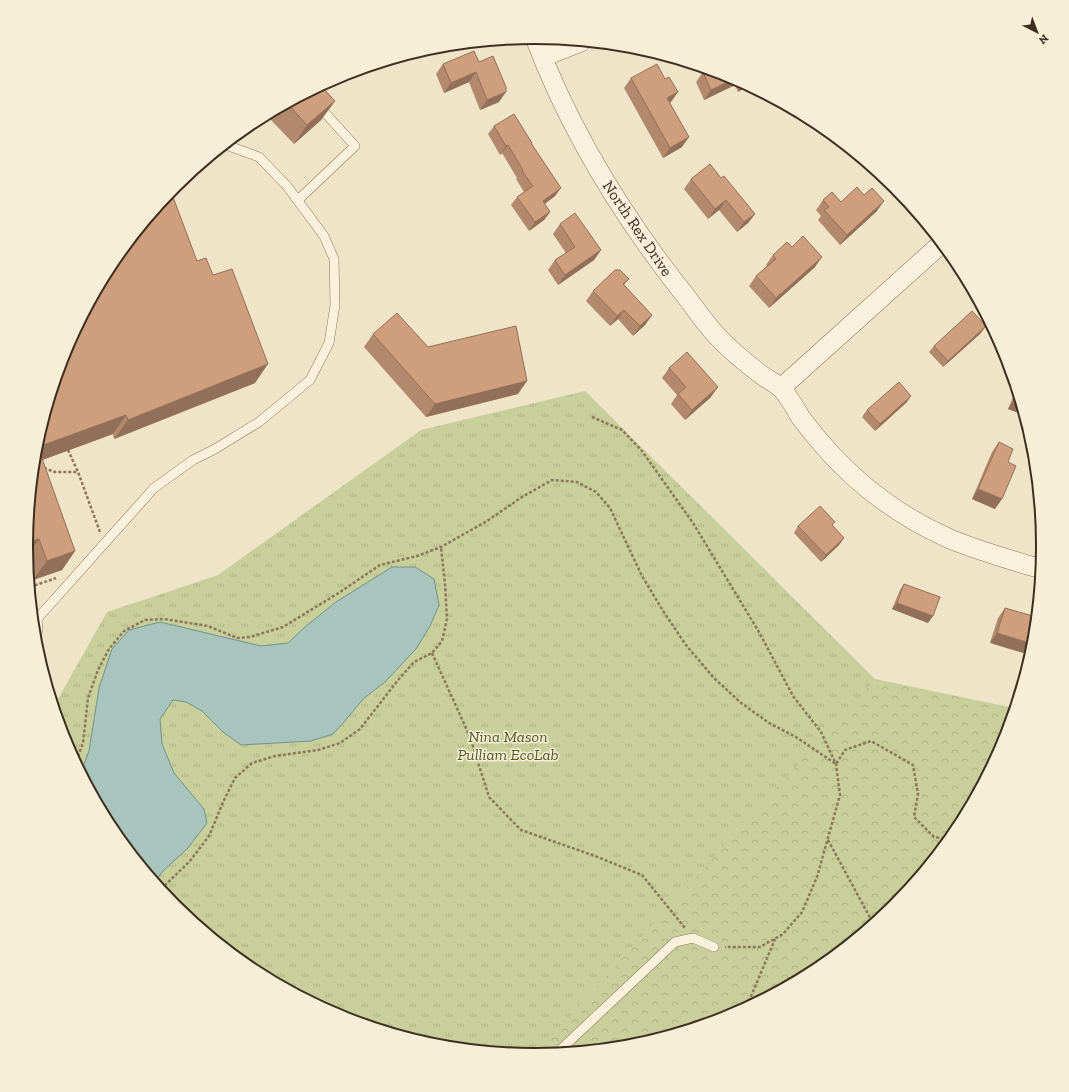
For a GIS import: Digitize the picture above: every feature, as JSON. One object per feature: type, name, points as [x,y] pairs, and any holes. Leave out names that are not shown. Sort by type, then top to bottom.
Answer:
[{"type":"street","name":"North Rex Drive","points":[[538,44],[558,92],[591,157],[621,207],[650,249],[718,337],[745,362],[781,388]]},
{"type":"street","points":[[543,57],[570,46]]},
{"type":"street","points":[[937,248],[781,388],[806,425],[831,454],[852,475],[892,506],[950,539],[1035,567]]},
{"type":"lane","points":[[298,200],[355,146],[313,99]]},
{"type":"lane","points":[[38,617],[154,488],[193,460],[215,449],[259,422],[310,380],[329,343],[335,305],[334,260],[324,236],[287,186],[259,157],[231,147]]},
{"type":"lane","points":[[564,1046],[675,942],[693,938],[714,947]]},
{"type":"path","points":[[592,418],[622,430],[642,451],[692,523],[759,632],[793,696],[820,732],[836,764],[840,795],[817,877],[802,912],[783,934],[760,947],[714,947]]},
{"type":"path","points":[[68,450],[78,472],[100,532],[96,537]]},
{"type":"path","points":[[40,466],[55,472],[78,472]]},
{"type":"path","points":[[78,754],[82,742],[88,698],[98,670],[109,649],[124,630],[145,620],[164,619],[208,626],[238,638],[250,637],[283,628],[380,565],[417,556],[441,547],[487,521],[522,497],[552,480],[577,482],[596,492],[610,508],[642,576],[665,614],[686,645],[714,678],[740,702],[769,723],[796,737],[836,764]]},
{"type":"path","points":[[164,885],[190,861],[209,836],[235,778],[252,763],[275,756],[318,750],[340,743],[360,729],[414,662],[432,652],[442,641],[447,619],[441,547]]},
{"type":"path","points":[[35,585],[62,576]]},
{"type":"path","points":[[432,652],[470,737],[489,797],[521,830],[595,856],[642,875],[693,938]]},
{"type":"path","points":[[836,764],[845,750],[871,741],[913,765],[918,794],[914,817],[934,837],[942,838]]},
{"type":"path","points":[[827,839],[870,918]]},
{"type":"path","points":[[750,999],[775,939]]},
{"type":"green space","name":"Nina Mason Pulliam EcoLab","points":[[585,391],[875,679],[956,764],[957,816],[912,877],[889,901],[840,944],[813,963],[756,996],[696,1021],[664,1030],[632,1038],[567,1046],[534,1048],[469,1043],[437,1038],[373,1021],[313,996],[284,980],[229,944],[204,923],[157,877],[118,825],[100,797],[85,768],[71,738],[58,700],[107,612],[218,575],[421,430]]},
{"type":"green space","points":[[875,679],[1009,707],[998,738],[984,768],[969,797],[951,825],[912,877],[889,901],[840,944],[813,963],[756,996],[696,1021],[632,1038],[600,1043],[542,1048]]},
{"type":"water","points":[[392,567],[415,567],[434,579],[439,605],[430,626],[416,649],[385,682],[363,699],[333,734],[311,741],[241,745],[223,732],[202,711],[186,702],[173,700],[160,719],[162,744],[174,773],[204,809],[207,823],[188,848],[158,878],[118,825],[100,797],[84,765],[89,751],[99,688],[112,649],[129,630],[160,622],[261,646],[288,643],[336,602]]},
{"type":"building","points":[[474,51],[479,62],[493,56],[506,87],[506,92],[487,100],[476,72],[451,83],[443,64]]},
{"type":"building","points":[[657,64],[665,79],[669,77],[678,92],[667,98],[689,137],[670,148],[631,78]]},
{"type":"building","points":[[704,74],[726,83],[711,90]]},
{"type":"building","points":[[325,91],[335,101],[307,125],[291,108]]},
{"type":"building","points":[[514,114],[561,188],[543,201],[550,212],[535,222],[517,197],[533,186],[522,171],[523,170],[508,145],[506,146],[494,126]]},
{"type":"building","points":[[710,164],[721,178],[724,176],[755,214],[744,222],[726,200],[715,209],[691,179]]},
{"type":"building","points":[[857,187],[864,195],[872,188],[884,201],[847,235],[824,210],[829,207],[823,200],[832,192],[841,202]]},
{"type":"building","points":[[173,198],[197,261],[206,258],[213,275],[232,269],[268,364],[128,420],[126,415],[44,445],[50,416],[71,354],[100,295],[137,241],[157,215]]},
{"type":"building","points":[[575,213],[601,250],[565,275],[555,260],[575,247],[560,224]]},
{"type":"building","points":[[803,236],[822,257],[776,298],[756,276],[776,259],[773,255],[787,242],[792,247]]},
{"type":"building","points":[[615,270],[620,270],[629,279],[623,284],[652,315],[640,326],[624,310],[617,316],[593,291]]},
{"type":"building","points":[[972,311],[985,327],[948,361],[934,346]]},
{"type":"building","points":[[397,313],[428,347],[516,326],[527,381],[435,404],[373,334]]},
{"type":"building","points":[[687,352],[718,387],[692,410],[678,394],[686,387],[669,368]]},
{"type":"building","points":[[899,382],[911,396],[880,424],[867,410]]},
{"type":"building","points":[[999,442],[1013,449],[1008,462],[1016,466],[1002,499],[978,489]]},
{"type":"building","points":[[41,457],[75,551],[47,561],[39,539],[33,541],[37,481]]},
{"type":"building","points":[[820,506],[835,522],[832,525],[844,538],[826,555],[798,526]]},
{"type":"building","points":[[904,584],[940,597],[933,616],[897,603]]},
{"type":"building","points":[[1005,608],[1031,616],[1026,642],[997,633]]}]
